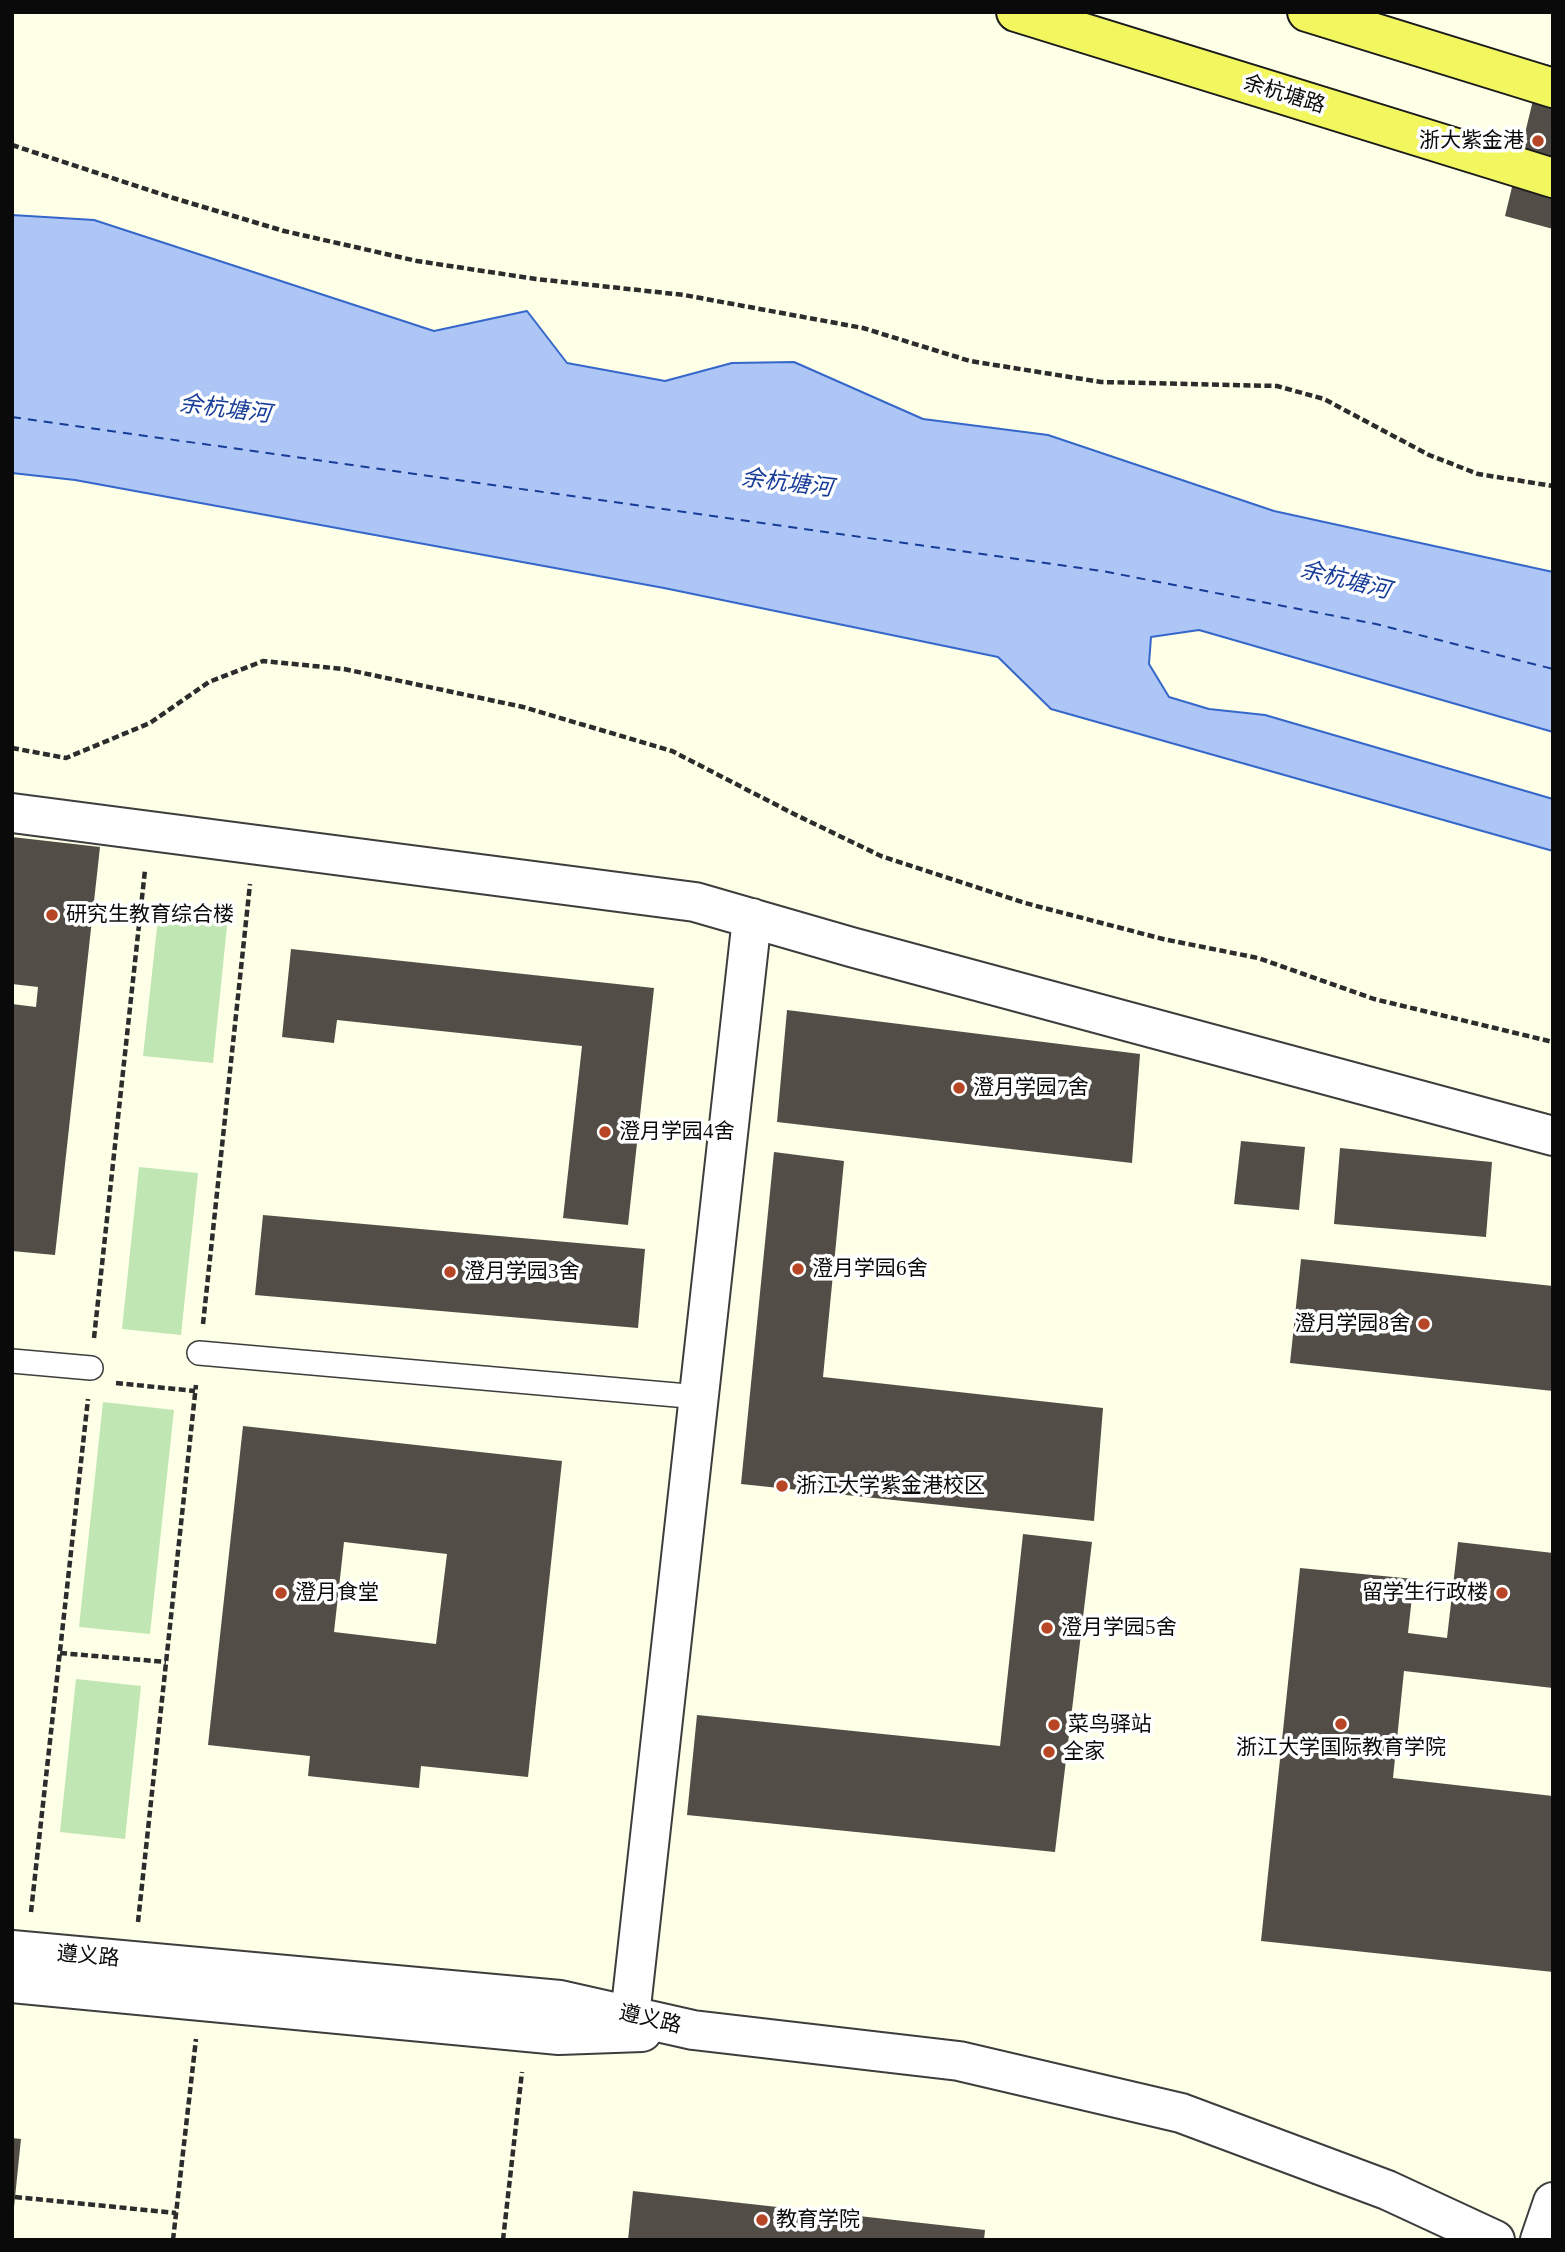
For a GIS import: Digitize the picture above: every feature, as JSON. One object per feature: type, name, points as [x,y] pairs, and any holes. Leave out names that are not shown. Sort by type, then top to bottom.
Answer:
[{"type":"main road","name":"余杭塘路","points":[[1016,12],[1553,178]]},
{"type":"main road","points":[[1307,12],[1553,88]]},
{"type":"street","points":[[12,813],[695,902],[878,955],[1553,1136]]},
{"type":"street","points":[[630,2016],[752,918]]},
{"type":"street","name":"遵义路","points":[[12,1950],[560,2000],[693,2030]]},
{"type":"street","name":"遵义路","points":[[12,1983],[527,2033],[559,2035],[693,2030]]},
{"type":"street","points":[[693,2030],[959,2061],[1181,2113],[1387,2190],[1494,2240]]},
{"type":"street","points":[[1540,2240],[1553,2202]]},
{"type":"lane","points":[[199,1353],[699,1397]]},
{"type":"lane","points":[[12,1361],[97,1375]]},
{"type":"path","points":[[12,145],[284,231],[417,261],[536,279],[698,298],[863,328],[970,361],[1101,382],[1277,386],[1324,399],[1429,455],[1478,474],[1553,486]]},
{"type":"path","points":[[12,748],[66,758],[150,723],[209,682],[264,662],[344,669],[523,706],[672,751],[881,856],[1025,903],[1163,939],[1258,958],[1374,999],[1553,1042]]},
{"type":"path","points":[[134,1961],[254,844]]},
{"type":"path","points":[[97,1375],[195,1391]]},
{"type":"path","points":[[60,1653],[166,1662]]},
{"type":"path","points":[[173,2240],[201,2001]]},
{"type":"path","points":[[503,2240],[527,2033]]},
{"type":"path","points":[[15,2197],[176,2213]]},
{"type":"green space","points":[[159,909],[228,916],[213,1063],[143,1056]]},
{"type":"green space","points":[[139,1167],[198,1173],[181,1335],[122,1329]]},
{"type":"green space","points":[[103,1402],[174,1410],[150,1634],[79,1627]]},
{"type":"green space","points":[[76,1679],[141,1686],[125,1839],[60,1832]]},
{"type":"water","name":"余杭塘河","points":[[12,215],[94,220],[434,331],[527,311],[567,363],[665,381],[732,363],[794,362],[923,419],[1048,435],[1274,511],[1553,572],[1553,732],[1199,630],[1151,637],[1149,664],[1169,697],[1209,709],[1265,715],[1553,799],[1553,851],[1051,709],[998,657],[664,588],[75,480],[12,473]]},
{"type":"building","name":"浙大紫金港","points":[[1542,63],[1553,66],[1553,229],[1505,216]]},
{"type":"building","points":[[12,837],[100,847],[55,1255],[12,1251],[12,1004],[36,1007],[38,987],[12,984]]},
{"type":"building","name":"澄月学园4舍","points":[[291,949],[654,988],[628,1225],[563,1218],[582,1046],[337,1020],[334,1043],[282,1037]]},
{"type":"building","name":"澄月学园7舍","points":[[787,1010],[1140,1054],[1132,1163],[777,1122]]},
{"type":"building","points":[[1241,1141],[1305,1147],[1299,1210],[1234,1204]]},
{"type":"building","points":[[1340,1148],[1492,1162],[1486,1237],[1334,1224]]},
{"type":"building","name":"澄月学园6舍","points":[[774,1152],[844,1161],[823,1377],[1103,1408],[1094,1521],[741,1484]]},
{"type":"building","name":"澄月学园3舍","points":[[263,1215],[645,1249],[638,1328],[255,1295]]},
{"type":"building","name":"澄月学园8舍","points":[[1301,1259],[1553,1286],[1553,1391],[1290,1363]]},
{"type":"building","name":"澄月食堂","points":[[243,1426],[562,1461],[528,1777],[421,1766],[419,1788],[308,1776],[310,1756],[208,1745]],"holes":[[[344,1542],[447,1554],[436,1644],[334,1632]]]},
{"type":"building","name":"澄月学园5舍","points":[[1023,1534],[1092,1542],[1055,1852],[687,1815],[697,1715],[1000,1746]]},
{"type":"building","name":"浙江大学国际教育学院","points":[[1458,1542],[1553,1553],[1553,1688],[1404,1671],[1393,1778],[1553,1796],[1553,1972],[1261,1941],[1300,1568],[1414,1579],[1408,1633],[1447,1638]]},
{"type":"building","points":[[12,2138],[21,2139],[14,2207],[12,2207]]},
{"type":"building","name":"教育学院","points":[[633,2191],[985,2230],[984,2240],[628,2240]]},
{"type":"ferry route","points":[[12,417],[1102,571],[1376,624],[1553,669]]},
{"type":"place","name":"浙大紫金港","points":[[1538,141]]},
{"type":"place","name":"研究生教育综合楼","points":[[52,915]]},
{"type":"place","name":"澄月学园7舍","points":[[959,1088]]},
{"type":"place","name":"澄月学园4舍","points":[[605,1132]]},
{"type":"place","name":"澄月学园6舍","points":[[798,1269]]},
{"type":"place","name":"澄月学园3舍","points":[[450,1272]]},
{"type":"place","name":"澄月学园8舍","points":[[1424,1324]]},
{"type":"place","name":"浙江大学紫金港校区","points":[[782,1486]]},
{"type":"place","name":"澄月食堂","points":[[281,1593]]},
{"type":"place","name":"留学生行政楼","points":[[1502,1593]]},
{"type":"place","name":"澄月学园5舍","points":[[1047,1628]]},
{"type":"place","name":"浙江大学国际教育学院","points":[[1341,1724]]},
{"type":"place","name":"菜鸟驿站","points":[[1054,1725]]},
{"type":"place","name":"全家","points":[[1049,1752]]},
{"type":"place","name":"教育学院","points":[[762,2220]]}]
